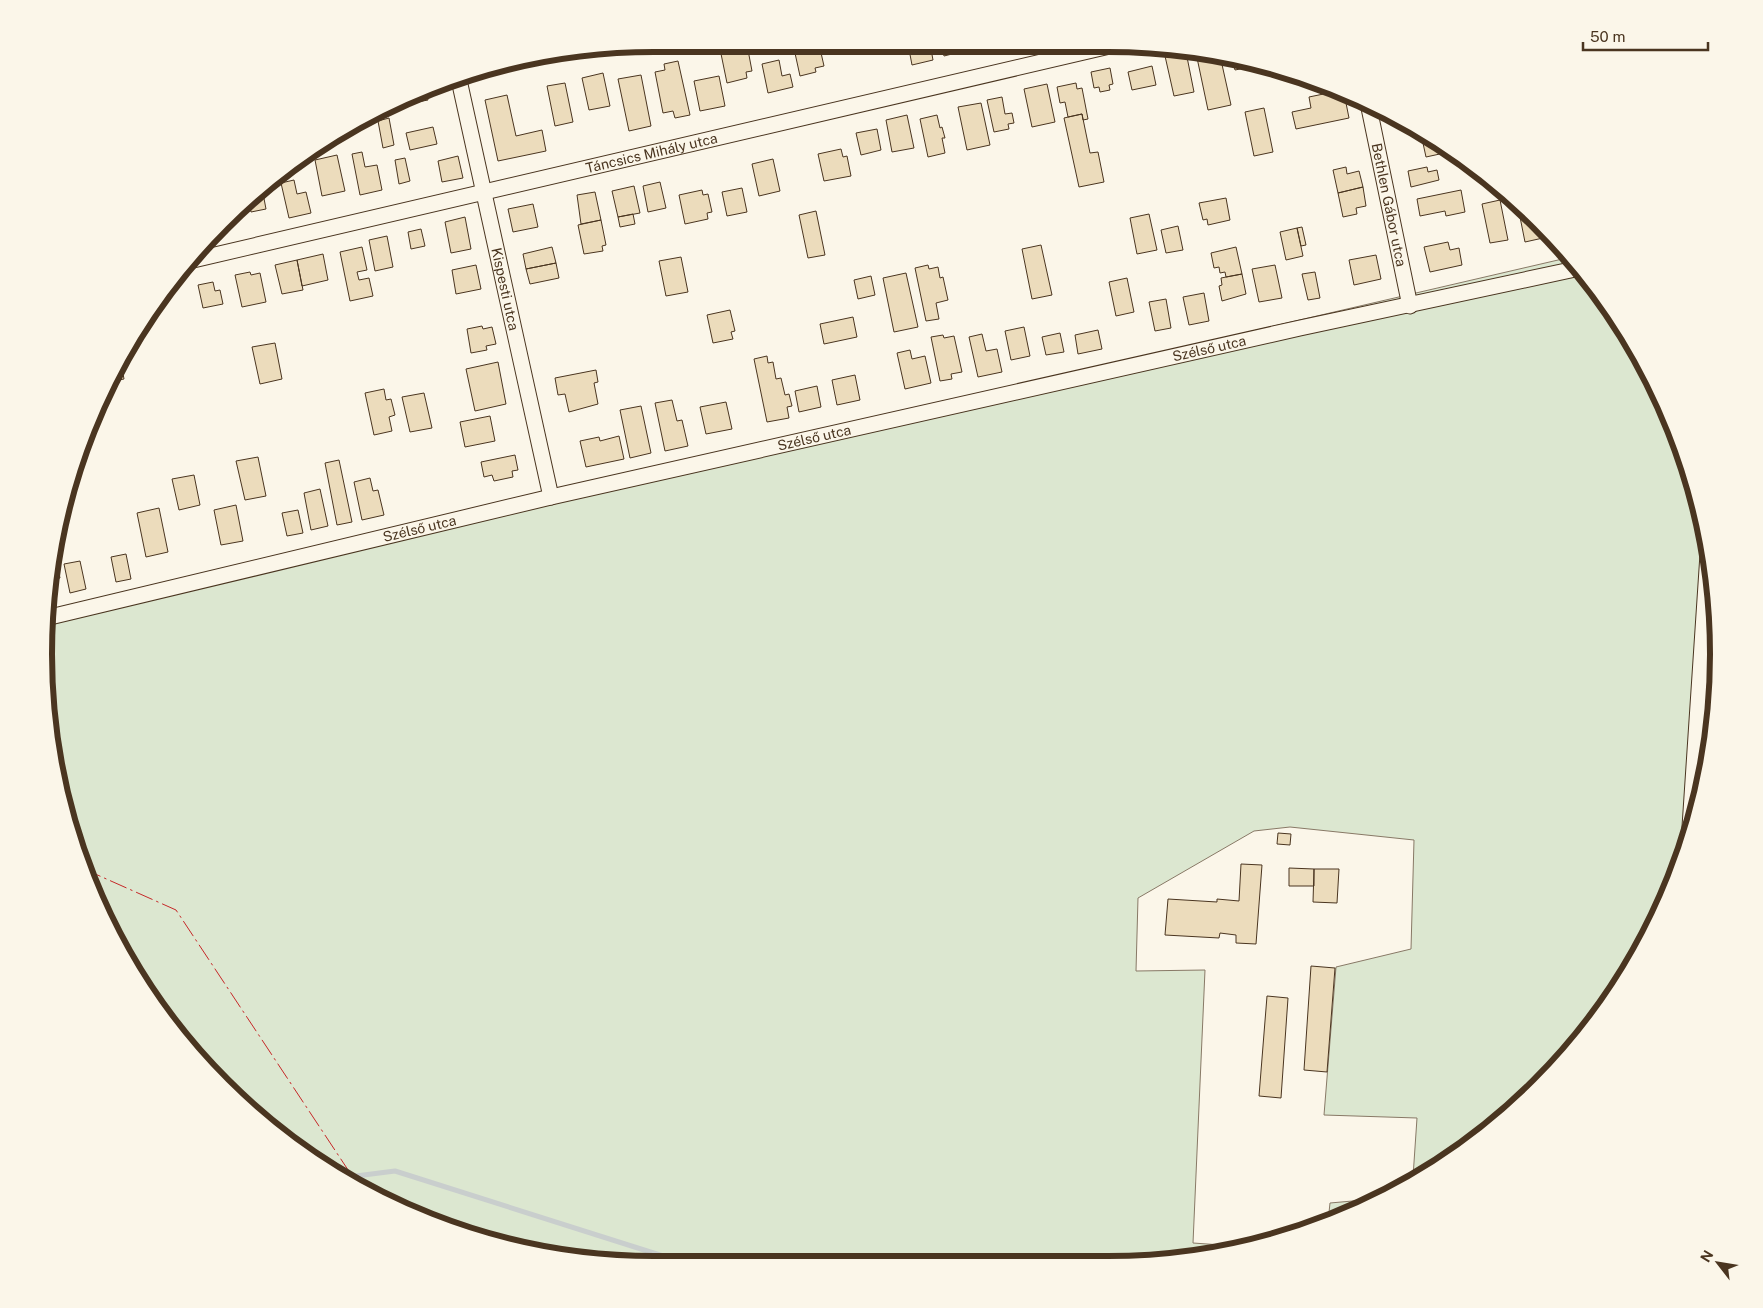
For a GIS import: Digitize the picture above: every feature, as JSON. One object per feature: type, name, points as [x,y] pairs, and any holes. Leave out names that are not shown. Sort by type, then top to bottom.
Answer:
[{"type":"street","name":"Táncsics Mihály utca","points":[[202,257],[1084,52]]},
{"type":"street","name":"Kispesti utca","points":[[460,84],[551,497]]},
{"type":"street","name":"Bethlen Gábor utca","points":[[1370,113],[1410,306]]},
{"type":"street","name":"Szélső utca","points":[[54,617],[551,497],[1300,328],[1410,306],[1571,270]]},
{"type":"street","points":[[1692,801],[1707,599]]},
{"type":"green space","points":[[1563,259],[1609,320],[1630,353],[1665,424],[1679,461],[1699,537],[1709,615],[1705,729],[1699,771],[1679,847],[1665,884],[1648,920],[1630,955],[1609,988],[1561,1051],[1506,1106],[1475,1131],[1413,1173],[1417,1118],[1324,1115],[1336,967],[1411,949],[1414,840],[1290,827],[1254,831],[1138,898],[1136,971],[1205,970],[1193,1243],[1220,1245],[1148,1254],[1109,1256],[654,1256],[615,1254],[537,1244],[498,1235],[424,1210],[388,1193],[353,1175],[288,1131],[257,1106],[202,1051],[154,988],[133,955],[98,884],[84,847],[64,771],[58,733],[52,654],[55,609]]},
{"type":"green space","points":[[1359,1200],[1329,1214],[1330,1203]]},
{"type":"building","points":[[721,52],[748,52],[752,71],[746,72],[747,78],[727,83]]},
{"type":"building","points":[[795,52],[821,52],[824,66],[815,68],[816,72],[800,76]]},
{"type":"building","points":[[910,52],[932,52],[933,60],[912,65]]},
{"type":"building","points":[[943,52],[960,52],[944,56]]},
{"type":"building","points":[[1165,56],[1187,58],[1194,92],[1174,96]]},
{"type":"building","points":[[1197,59],[1222,63],[1231,105],[1208,110]]},
{"type":"building","points":[[779,60],[782,76],[790,74],[793,87],[768,93],[762,64]]},
{"type":"building","points":[[678,61],[690,115],[675,118],[673,111],[663,113],[655,72],[665,70],[664,64]]},
{"type":"building","points":[[1152,66],[1156,85],[1132,90],[1128,72]]},
{"type":"building","points":[[1234,66],[1244,68],[1235,70]]},
{"type":"building","points":[[1110,68],[1113,84],[1109,85],[1110,90],[1100,92],[1099,87],[1094,88],[1091,72]]},
{"type":"building","points":[[603,73],[610,106],[589,110],[582,78]]},
{"type":"building","points":[[641,75],[651,126],[629,131],[618,79]]},
{"type":"building","points":[[719,76],[725,106],[700,111],[694,81]]},
{"type":"building","points":[[565,83],[573,122],[555,126],[547,86]]},
{"type":"building","points":[[1076,83],[1077,89],[1082,88],[1088,119],[1083,120],[1082,114],[1068,117],[1065,102],[1060,103],[1057,87]]},
{"type":"building","points":[[1047,84],[1055,122],[1032,127],[1024,89]]},
{"type":"building","points":[[1327,93],[1346,101],[1349,118],[1296,129],[1292,112],[1311,108],[1309,97]]},
{"type":"building","points":[[507,95],[516,136],[542,130],[546,151],[498,161],[485,100]]},
{"type":"building","points":[[427,97],[428,100],[414,103]]},
{"type":"building","points":[[1002,97],[1005,114],[1012,113],[1014,123],[1008,124],[1009,129],[994,132],[987,100]]},
{"type":"building","points":[[981,103],[990,145],[967,150],[958,107]]},
{"type":"building","points":[[1264,108],[1273,152],[1254,156],[1245,112]]},
{"type":"building","points":[[1082,114],[1090,153],[1098,152],[1104,182],[1079,187],[1064,118]]},
{"type":"building","points":[[907,115],[914,148],[892,152],[886,120]]},
{"type":"building","points":[[937,115],[945,138],[942,138],[945,153],[928,157],[920,119]]},
{"type":"building","points":[[389,118],[394,145],[383,148],[378,121]]},
{"type":"building","points":[[433,127],[437,144],[410,150],[406,133]]},
{"type":"building","points":[[877,129],[881,150],[861,155],[856,133]]},
{"type":"building","points":[[1423,141],[1442,153],[1426,157]]},
{"type":"building","points":[[841,149],[843,157],[847,156],[851,176],[824,181],[818,154]]},
{"type":"building","points":[[362,152],[365,167],[377,165],[382,190],[360,195],[352,154]]},
{"type":"building","points":[[337,155],[345,191],[322,196],[315,160]]},
{"type":"building","points":[[458,156],[463,178],[442,182],[438,161]]},
{"type":"building","points":[[405,158],[410,181],[399,184],[395,160]]},
{"type":"building","points":[[773,159],[780,191],[759,196],[752,164]]},
{"type":"building","points":[[1346,167],[1347,174],[1359,171],[1363,187],[1338,193],[1333,170]]},
{"type":"building","points":[[1427,167],[1428,172],[1437,170],[1439,180],[1411,187],[1408,171]]},
{"type":"building","points":[[294,180],[297,194],[306,192],[311,213],[289,218],[281,183]]},
{"type":"building","points":[[660,182],[666,208],[648,212],[643,186]]},
{"type":"building","points":[[634,186],[640,213],[618,217],[612,191]]},
{"type":"building","points":[[1363,187],[1366,206],[1356,208],[1357,214],[1343,217],[1338,193]]},
{"type":"building","points":[[742,188],[747,212],[727,216],[722,192]]},
{"type":"building","points":[[702,190],[703,195],[708,194],[712,212],[707,213],[708,219],[685,224],[679,195]]},
{"type":"building","points":[[1461,190],[1465,212],[1446,216],[1445,211],[1420,216],[1417,199]]},
{"type":"building","points":[[595,192],[601,220],[581,224],[577,195]]},
{"type":"building","points":[[264,197],[266,209],[251,212],[250,209]]},
{"type":"building","points":[[1226,198],[1230,220],[1208,225],[1207,219],[1203,220],[1199,203]]},
{"type":"building","points":[[1500,200],[1508,240],[1490,243],[1482,204]]},
{"type":"building","points":[[533,204],[538,227],[513,232],[508,209]]},
{"type":"building","points":[[816,211],[825,255],[808,258],[799,215]]},
{"type":"building","points":[[633,214],[635,224],[620,227],[618,217]]},
{"type":"building","points":[[1149,214],[1157,250],[1137,254],[1130,218]]},
{"type":"building","points":[[1520,215],[1543,238],[1525,242]]},
{"type":"building","points":[[465,217],[471,249],[451,253],[445,222]]},
{"type":"building","points":[[601,220],[606,245],[602,246],[603,251],[584,254],[578,225]]},
{"type":"building","points":[[1178,226],[1183,250],[1166,253],[1161,230]]},
{"type":"building","points":[[1302,227],[1306,245],[1301,246],[1297,228]]},
{"type":"building","points":[[1297,228],[1303,256],[1286,260],[1280,232]]},
{"type":"building","points":[[421,229],[425,246],[411,249],[408,232]]},
{"type":"building","points":[[387,236],[393,267],[375,271],[369,240]]},
{"type":"building","points":[[1448,242],[1450,250],[1459,248],[1462,265],[1430,272],[1424,247]]},
{"type":"building","points":[[1041,245],[1052,295],[1032,299],[1022,249]]},
{"type":"building","points":[[362,247],[367,270],[357,272],[359,280],[369,278],[373,296],[350,301],[340,252]]},
{"type":"building","points":[[552,247],[556,263],[526,269],[523,254]]},
{"type":"building","points":[[1236,247],[1242,274],[1226,277],[1225,272],[1220,273],[1219,267],[1214,268],[1211,253]]},
{"type":"building","points":[[323,254],[328,280],[302,286],[297,260]]},
{"type":"building","points":[[1376,255],[1381,279],[1354,285],[1349,260]]},
{"type":"building","points":[[681,257],[688,292],[666,296],[659,261]]},
{"type":"building","points":[[297,260],[303,290],[282,294],[275,265]]},
{"type":"building","points":[[556,263],[559,278],[530,284],[526,269]]},
{"type":"building","points":[[476,265],[481,289],[456,294],[452,270]]},
{"type":"building","points":[[928,265],[929,269],[938,267],[940,278],[943,277],[948,300],[936,303],[939,319],[926,321],[915,268]]},
{"type":"building","points":[[1275,265],[1282,298],[1259,302],[1252,269]]},
{"type":"building","points":[[250,272],[251,275],[260,273],[266,302],[242,307],[235,275]]},
{"type":"building","points":[[1315,272],[1320,298],[1308,300],[1302,274]]},
{"type":"building","points":[[906,273],[918,327],[894,332],[883,278]]},
{"type":"building","points":[[1242,274],[1246,294],[1222,301],[1219,286],[1222,285],[1221,278]]},
{"type":"building","points":[[871,276],[875,295],[858,299],[854,280]]},
{"type":"building","points":[[1127,278],[1134,312],[1116,316],[1109,282]]},
{"type":"building","points":[[213,282],[215,291],[220,290],[223,304],[203,308],[198,285]]},
{"type":"building","points":[[1204,293],[1209,321],[1189,325],[1183,297]]},
{"type":"building","points":[[1166,299],[1171,328],[1155,331],[1149,302]]},
{"type":"building","points":[[730,310],[735,331],[731,332],[733,339],[713,343],[707,315]]},
{"type":"building","points":[[853,317],[857,337],[824,344],[820,324]]},
{"type":"building","points":[[482,326],[483,329],[492,327],[496,344],[486,346],[487,350],[471,353],[467,329]]},
{"type":"building","points":[[1024,327],[1030,356],[1011,360],[1005,331]]},
{"type":"building","points":[[1098,330],[1102,349],[1078,354],[1075,335]]},
{"type":"building","points":[[1060,333],[1064,352],[1046,355],[1042,337]]},
{"type":"building","points":[[982,334],[986,351],[997,349],[1002,372],[978,377],[969,337]]},
{"type":"building","points":[[943,335],[944,338],[954,336],[962,372],[951,374],[952,379],[940,381],[931,337]]},
{"type":"building","points":[[275,343],[282,379],[260,384],[252,347]]},
{"type":"building","points":[[910,350],[912,359],[925,356],[931,383],[905,389],[897,353]]},
{"type":"building","points":[[767,356],[768,363],[773,362],[776,379],[781,378],[785,395],[789,394],[792,406],[787,407],[789,418],[767,422],[754,359]]},
{"type":"building","points":[[498,362],[506,404],[475,411],[466,369]]},
{"type":"building","points":[[596,370],[598,382],[594,383],[598,404],[569,412],[565,394],[558,395],[555,378]]},
{"type":"building","points":[[123,373],[124,379],[119,380]]},
{"type":"building","points":[[855,375],[860,400],[837,405],[832,380]]},
{"type":"building","points":[[817,386],[821,407],[799,412],[795,391]]},
{"type":"building","points":[[384,389],[386,400],[391,399],[395,415],[389,417],[392,431],[374,435],[365,393]]},
{"type":"building","points":[[424,393],[432,428],[410,432],[402,397]]},
{"type":"building","points":[[672,400],[677,421],[682,420],[688,446],[665,451],[655,403]]},
{"type":"building","points":[[726,402],[732,429],[706,434],[700,407]]},
{"type":"building","points":[[641,406],[651,453],[630,458],[620,410]]},
{"type":"building","points":[[490,416],[495,441],[465,447],[460,422]]},
{"type":"building","points":[[619,436],[624,459],[586,467],[580,441],[599,437],[600,441]]},
{"type":"building","points":[[515,455],[518,470],[512,471],[513,477],[494,481],[492,475],[484,477],[481,462]]},
{"type":"building","points":[[258,457],[266,496],[245,500],[236,461]]},
{"type":"building","points":[[339,460],[352,522],[337,525],[325,463]]},
{"type":"building","points":[[194,475],[200,505],[179,510],[172,479]]},
{"type":"building","points":[[370,478],[373,491],[378,490],[384,515],[362,520],[354,482]]},
{"type":"building","points":[[320,489],[328,526],[311,530],[304,493]]},
{"type":"building","points":[[236,505],[243,541],[221,545],[214,510]]},
{"type":"building","points":[[159,508],[168,552],[146,557],[137,513]]},
{"type":"building","points":[[298,510],[303,533],[287,536],[282,513]]},
{"type":"building","points":[[126,554],[131,579],[116,582],[111,557]]},
{"type":"building","points":[[80,561],[86,589],[70,593],[64,564]]},
{"type":"building","points":[[1278,833],[1291,834],[1290,845],[1277,844]]},
{"type":"building","points":[[1241,864],[1262,865],[1256,944],[1236,943],[1236,935],[1220,933],[1219,938],[1165,935],[1168,899],[1217,902],[1217,899],[1239,901]]},
{"type":"building","points":[[1289,868],[1314,869],[1314,886],[1289,886]]},
{"type":"building","points":[[1314,869],[1339,869],[1337,903],[1313,902]]},
{"type":"building","points":[[1311,966],[1335,968],[1327,1072],[1304,1070]]},
{"type":"building","points":[[1267,996],[1288,998],[1281,1098],[1259,1096]]},
{"type":"waterway","points":[[355,1176],[395,1171],[663,1256]]},
{"type":"power","points":[[94,873],[176,910],[350,1173]]}]
